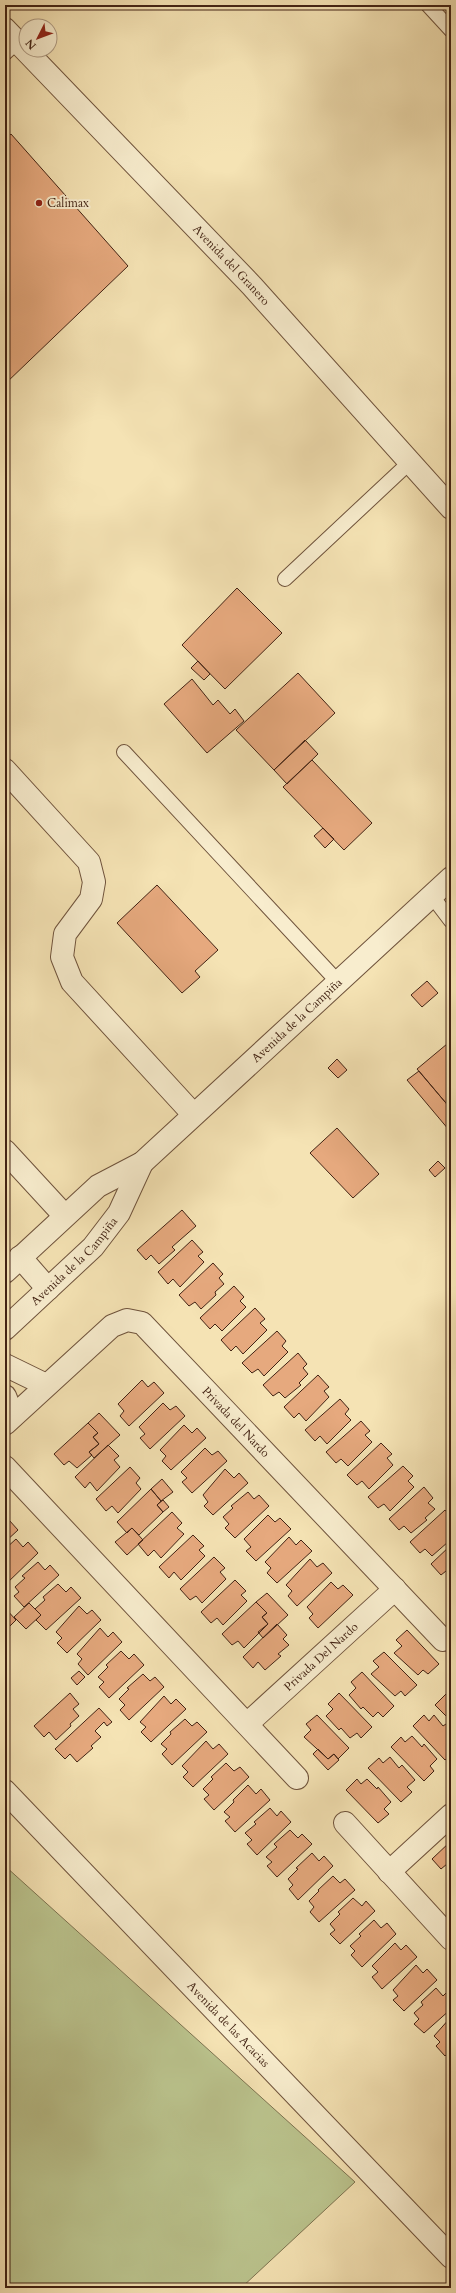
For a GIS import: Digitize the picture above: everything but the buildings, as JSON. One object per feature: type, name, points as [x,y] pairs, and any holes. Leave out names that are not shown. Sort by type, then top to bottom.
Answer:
[{"type":"street","name":"Avenida del Granero","points":[[9,42],[252,286],[451,508]]},
{"type":"street","points":[[5,770],[89,862],[94,882],[91,899],[65,934],[62,958],[72,982],[193,1114]]},
{"type":"street","name":"Avenida de la Campiña","points":[[12,1265],[64,1215],[98,1186],[142,1163],[193,1114],[451,878]]},
{"type":"street","points":[[5,1151],[64,1215]]},
{"type":"street","name":"Avenida de la Campiña","points":[[5,1329],[93,1247],[119,1213],[142,1163]]},
{"type":"street","points":[[12,1265],[48,1289]]},
{"type":"street","name":"Privada del Nardo","points":[[8,1412],[39,1382],[112,1326],[127,1320],[142,1323],[443,1640]]},
{"type":"street","points":[[5,1365],[39,1382]]},
{"type":"street","points":[[5,1467],[297,1778]]},
{"type":"street","name":"Privada Del Nardo","points":[[247,1724],[395,1589]]},
{"type":"street","name":"Avenida de las Acacias","points":[[5,1791],[451,2257]]},
{"type":"street","points":[[389,1872],[451,1815]]},
{"type":"street","points":[[345,1823],[451,1939]]},
{"type":"lane","points":[[428,5],[451,30]]},
{"type":"lane","points":[[285,579],[410,462]]},
{"type":"lane","points":[[124,752],[338,982]]},
{"type":"lane","points":[[432,896],[451,921]]},
{"type":"green space","points":[[5,1866],[355,2182],[241,2288],[5,2288]]},
{"type":"place","name":"Calimax","points":[[39,203]]}]
